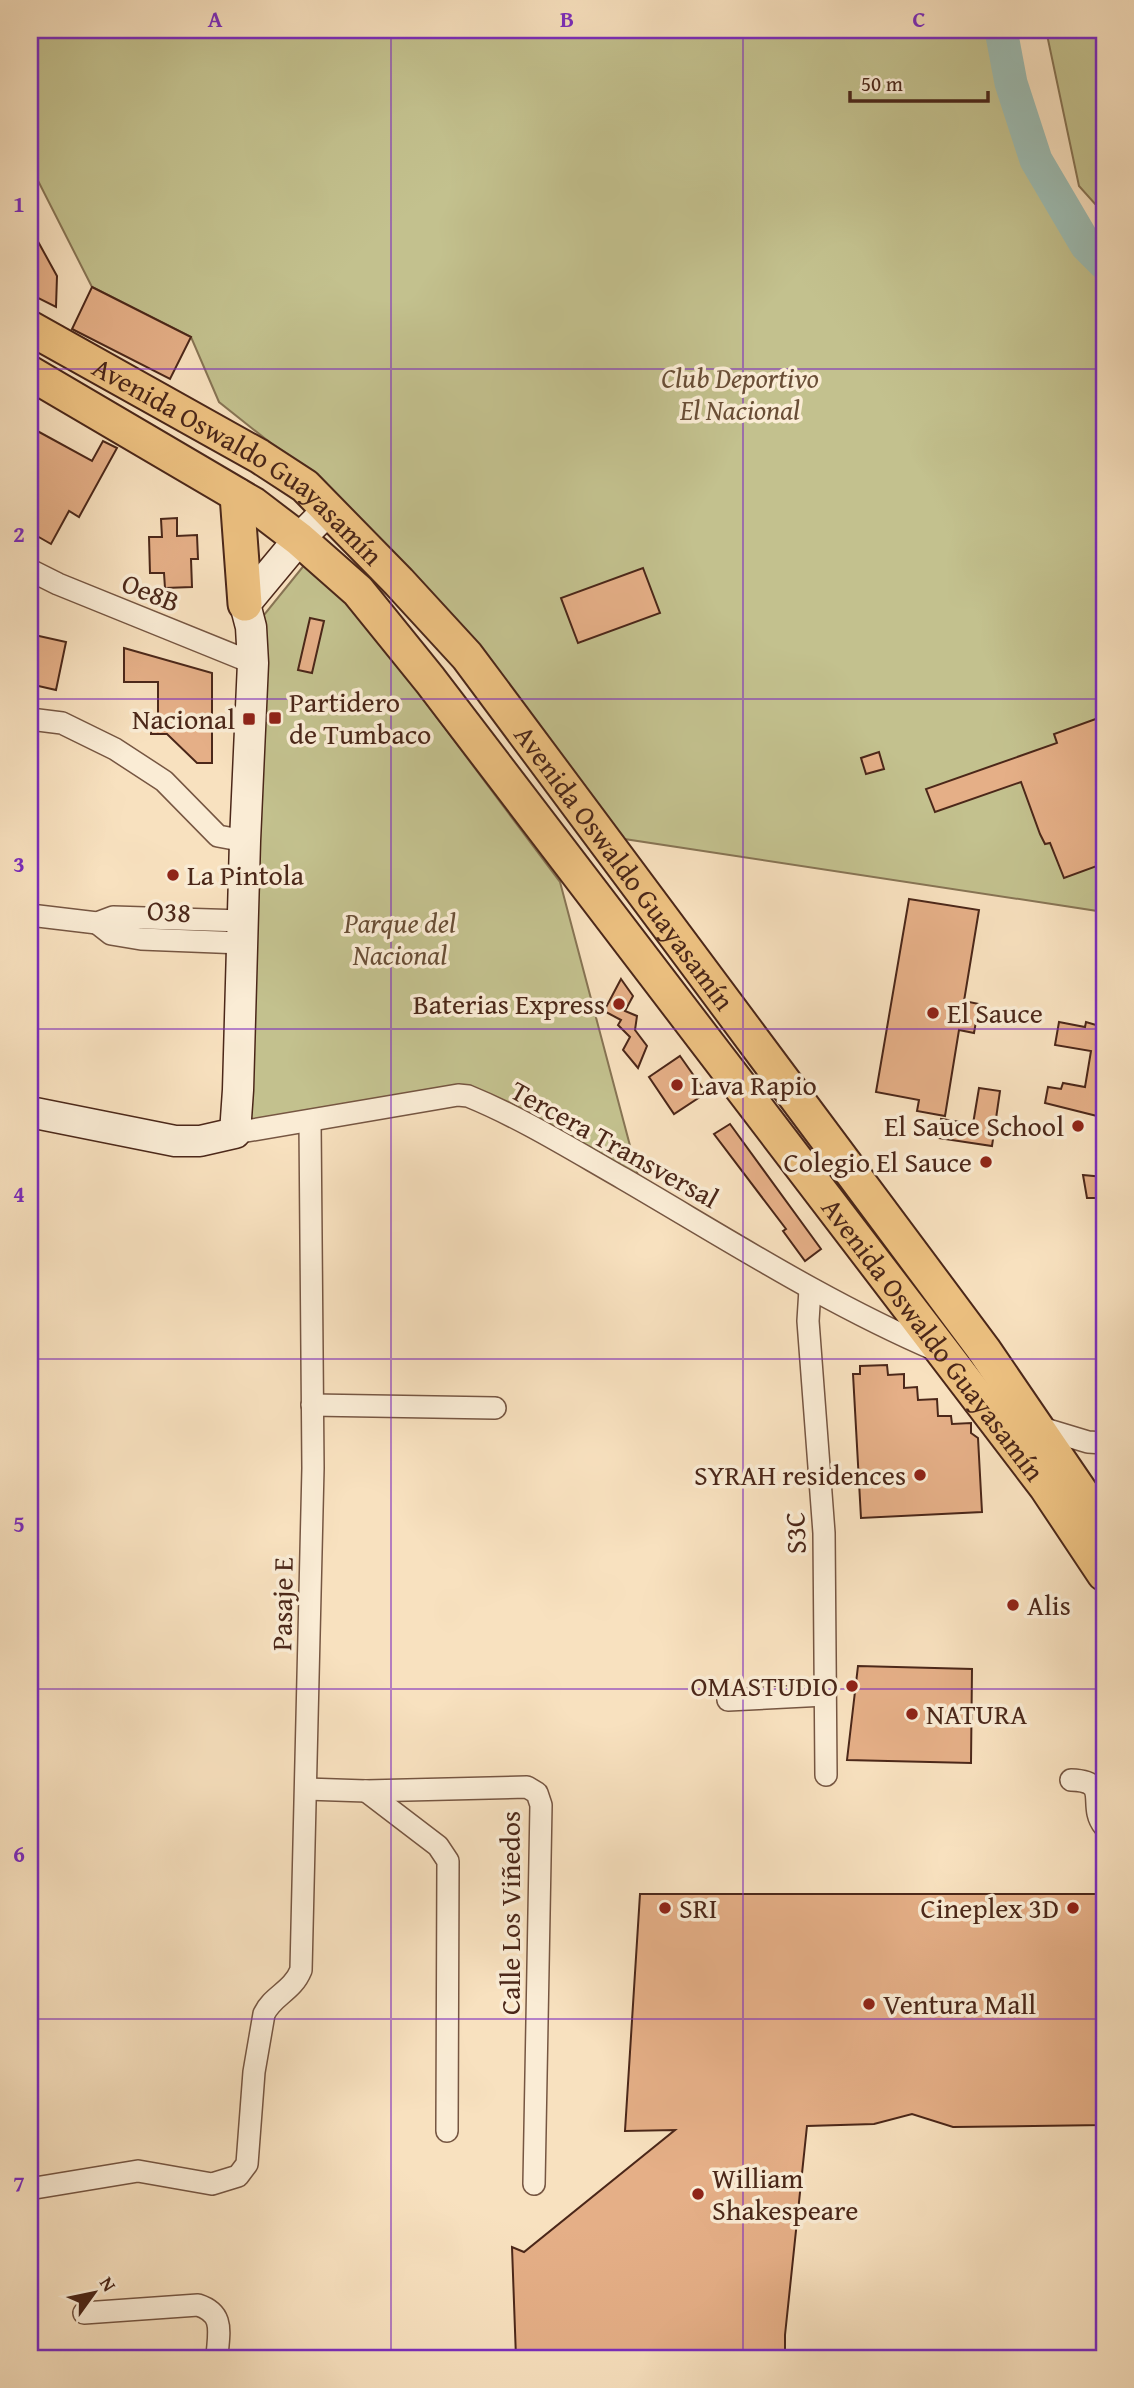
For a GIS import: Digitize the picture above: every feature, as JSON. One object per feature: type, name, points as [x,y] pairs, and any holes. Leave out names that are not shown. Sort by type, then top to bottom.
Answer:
[{"type":"main road","name":"Avenida Oswaldo Guayasamín","points":[[30,328],[259,456],[305,486],[467,656],[984,1350],[1104,1526]]},
{"type":"main road","name":"Avenida Oswaldo Guayasamín","points":[[30,373],[253,504],[358,591],[430,680],[1046,1487],[1104,1574]]},
{"type":"main road","points":[[30,1112],[175,1141],[200,1141],[234,1133],[238,1090],[253,663],[237,495]]},
{"type":"main road","points":[[248,616],[306,546],[335,516]]},
{"type":"street","name":"Oe8B","points":[[30,570],[58,584],[253,663]]},
{"type":"street","points":[[30,719],[62,723],[115,749],[164,781],[218,836],[245,841]]},
{"type":"street","name":"O38","points":[[30,915],[97,923],[113,917],[243,932]]},
{"type":"street","name":"Tercera Transversal","points":[[234,1133],[458,1095],[468,1096],[588,1159],[760,1257],[810,1289],[897,1334],[943,1353]]},
{"type":"street","name":"Pasaje E","points":[[34,2188],[138,2171],[212,2183],[238,2176],[247,2164],[254,2073],[264,2014],[267,2007],[296,1983],[301,1970],[313,1468],[310,1121]]},
{"type":"street","name":"S3C","points":[[810,1289],[808,1321],[824,1533],[826,1775]]},
{"type":"street","points":[[312,1405],[495,1408]]},
{"type":"street","points":[[1035,1426],[1088,1442],[1104,1443]]},
{"type":"street","points":[[728,1700],[825,1695]]},
{"type":"street","points":[[1070,1780],[1086,1780],[1092,1785],[1096,1791],[1099,1818],[1104,1826]]},
{"type":"street","name":"Calle Los Viñedos","points":[[306,1789],[366,1791],[527,1787],[537,1793],[541,1805],[534,2184]]},
{"type":"street","points":[[366,1791],[438,1846],[448,1861],[447,2131]]},
{"type":"street","points":[[84,2313],[198,2305],[209,2308],[219,2323],[217,2358]]},
{"type":"green space","name":"Club Deportivo El Nacional","points":[[30,30],[993,30],[1036,160],[1086,245],[1104,263],[1104,912],[618,838],[302,468],[219,402],[191,337],[92,287],[30,165]]},
{"type":"green space","points":[[1046,30],[1104,30],[1104,214],[1079,186]]},
{"type":"green space","name":"Parque del Nacional","points":[[314,553],[560,882],[641,1187],[468,1093],[309,1119],[229,1122],[251,631]]},
{"type":"building","points":[[30,227],[57,276],[56,307],[30,294]]},
{"type":"building","points":[[92,287],[191,337],[170,379],[72,329]]},
{"type":"building","points":[[30,427],[92,461],[103,441],[117,448],[79,517],[69,511],[51,544],[30,532]]},
{"type":"building","points":[[177,518],[177,536],[197,535],[198,559],[191,559],[192,587],[165,588],[164,573],[150,573],[149,537],[162,537],[161,519]]},
{"type":"building","points":[[643,568],[660,613],[578,643],[561,598]]},
{"type":"building","points":[[310,618],[324,621],[312,673],[298,670]]},
{"type":"building","points":[[30,634],[66,642],[56,690],[34,685],[37,673],[30,672]]},
{"type":"building","points":[[124,648],[212,673],[212,763],[197,763],[167,734],[151,734],[151,717],[158,717],[158,682],[124,682]]},
{"type":"building","points":[[1104,716],[1104,860],[1096,863],[1097,866],[1064,878],[1050,843],[1045,844],[1040,834],[1021,782],[935,812],[926,789],[1057,743],[1054,734]]},
{"type":"building","points":[[879,752],[884,769],[866,774],[861,758]]},
{"type":"building","name":"El Sauce","points":[[909,899],[979,910],[964,1001],[979,1004],[974,1033],[959,1030],[945,1116],[917,1111],[919,1100],[876,1092]]},
{"type":"building","points":[[621,979],[633,996],[625,1011],[637,1016],[635,1030],[647,1046],[638,1068],[623,1050],[630,1037],[618,1025],[621,1020],[604,1011]]},
{"type":"building","points":[[1059,1022],[1085,1027],[1086,1022],[1096,1025],[1097,1022],[1104,1022],[1104,1094],[1097,1116],[1045,1103],[1048,1087],[1061,1089],[1063,1083],[1085,1087],[1091,1051],[1055,1045]]},
{"type":"building","name":"Lava Rapio","points":[[680,1056],[706,1093],[674,1114],[649,1077]]},
{"type":"building","points":[[979,1088],[1000,1091],[992,1146],[938,1138],[941,1119],[973,1124]]},
{"type":"building","points":[[730,1124],[821,1249],[805,1261],[783,1231],[786,1229],[714,1134]]},
{"type":"building","points":[[1083,1175],[1104,1177],[1104,1198],[1087,1198]]},
{"type":"building","name":"SYRAH residences","points":[[887,1365],[888,1375],[904,1374],[904,1388],[917,1387],[918,1400],[937,1399],[938,1416],[951,1416],[952,1424],[971,1423],[971,1433],[978,1438],[982,1512],[861,1518],[853,1374],[860,1374],[860,1366]]},
{"type":"building","name":"NATURA","points":[[858,1666],[972,1669],[971,1763],[847,1760]]},
{"type":"building","name":"Ventura Mall","points":[[640,1894],[1104,1894],[1104,2125],[953,2127],[912,2114],[874,2124],[807,2126],[785,2335],[785,2358],[516,2358],[512,2247],[524,2252],[675,2130],[625,2131]]},
{"type":"waterway","points":[[1001,30],[1011,83],[1036,160],[1086,245],[1104,263]]},
{"type":"place","name":"Partidero de Tumbaco","points":[[275,718]]},
{"type":"place","name":"Nacional","points":[[249,719]]},
{"type":"place","name":"La Pintola","points":[[173,875]]},
{"type":"place","name":"Baterias Express","points":[[619,1004]]},
{"type":"place","name":"El Sauce","points":[[933,1013]]},
{"type":"place","name":"Lava Rapio","points":[[677,1085]]},
{"type":"place","name":"El Sauce School","points":[[1078,1126]]},
{"type":"place","name":"Colegio El Sauce","points":[[986,1162]]},
{"type":"place","name":"SYRAH residences","points":[[920,1475]]},
{"type":"place","name":"Alis","points":[[1013,1605]]},
{"type":"place","name":"OMASTUDIO","points":[[852,1686]]},
{"type":"place","name":"NATURA","points":[[912,1714]]},
{"type":"place","name":"SRI","points":[[665,1908]]},
{"type":"place","name":"Cineplex 3D","points":[[1073,1908]]},
{"type":"place","name":"Ventura Mall","points":[[869,2004]]},
{"type":"place","name":"William Shakespeare","points":[[698,2194]]}]
